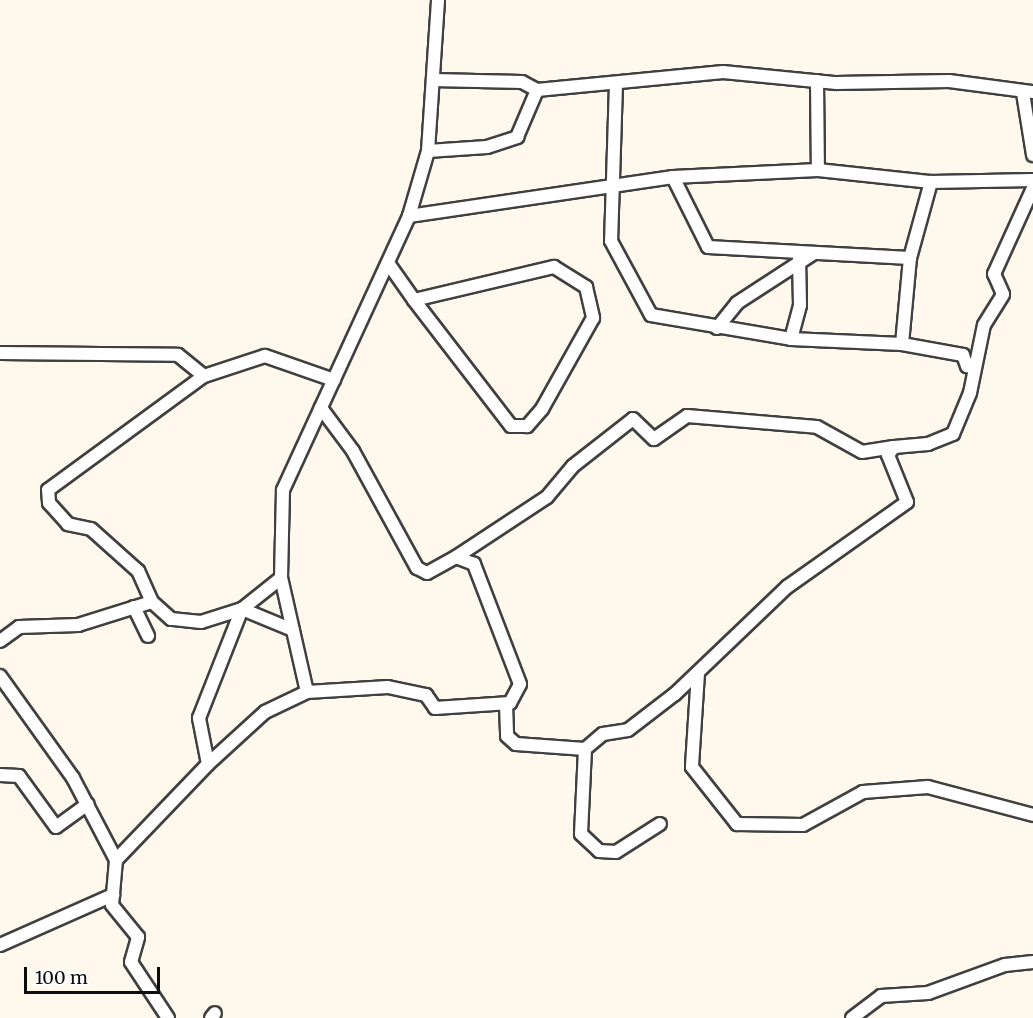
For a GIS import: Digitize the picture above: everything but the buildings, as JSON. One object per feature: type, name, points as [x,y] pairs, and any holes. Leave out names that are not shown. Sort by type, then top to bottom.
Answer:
[{"type":"street","points":[[307,692],[281,578],[283,490],[409,216],[428,151],[438,0]]},
{"type":"street","points":[[433,80],[522,82],[537,90],[723,72],[817,81],[949,81],[1028,92],[1033,155]]},
{"type":"street","points":[[817,81],[818,170]]},
{"type":"street","points":[[616,84],[611,241],[651,315],[791,339],[902,344],[963,355],[967,366],[975,366]]},
{"type":"street","points":[[428,151],[487,147],[517,137],[537,90]]},
{"type":"street","points":[[409,216],[614,183],[673,177],[818,170],[930,182],[1033,180]]},
{"type":"street","points":[[673,177],[708,247],[799,257],[814,253],[910,258]]},
{"type":"street","points":[[902,344],[910,258],[930,182]]},
{"type":"street","points":[[321,408],[352,451],[417,568],[427,573],[456,557],[547,497],[573,466],[633,419],[654,439],[687,416],[817,427],[862,452],[928,444],[953,434],[975,366],[984,326],[1003,294],[993,274],[1033,188]]},
{"type":"street","points":[[717,328],[737,303],[799,257]]},
{"type":"street","points":[[791,339],[800,305],[799,257]]},
{"type":"street","points":[[388,263],[414,300],[511,426],[527,426],[542,409],[593,318],[586,287],[554,267],[414,300]]},
{"type":"street","points":[[0,353],[178,355],[204,376]]},
{"type":"street","points":[[281,578],[242,609],[201,622],[171,619],[152,602],[138,571],[91,530],[68,524],[49,503],[48,490],[204,376],[265,356],[334,380]]},
{"type":"street","points":[[456,557],[474,564],[520,684],[506,704],[507,736],[516,744],[585,749],[603,734],[628,730],[698,673],[787,587],[907,502],[888,454],[894,447]]},
{"type":"street","points":[[0,640],[19,627],[78,625],[152,602]]},
{"type":"street","points":[[135,607],[148,636]]},
{"type":"street","points":[[242,609],[293,630]]},
{"type":"street","points":[[208,764],[199,718],[242,609]]},
{"type":"street","points":[[698,673],[692,767],[737,824],[803,825],[863,792],[928,787],[1033,815]]},
{"type":"street","points":[[0,676],[88,804],[116,860],[112,905],[138,937],[131,962],[168,1018]]},
{"type":"street","points":[[116,860],[208,764],[265,712],[307,692],[388,687],[426,695],[435,708],[506,704]]},
{"type":"street","points":[[585,749],[581,834],[600,851],[616,852],[660,824]]},
{"type":"street","points":[[0,775],[19,776],[56,827],[88,804]]},
{"type":"street","points":[[0,945],[113,895]]},
{"type":"street","points":[[852,1018],[881,996],[928,993],[1005,965],[1033,962]]}]
